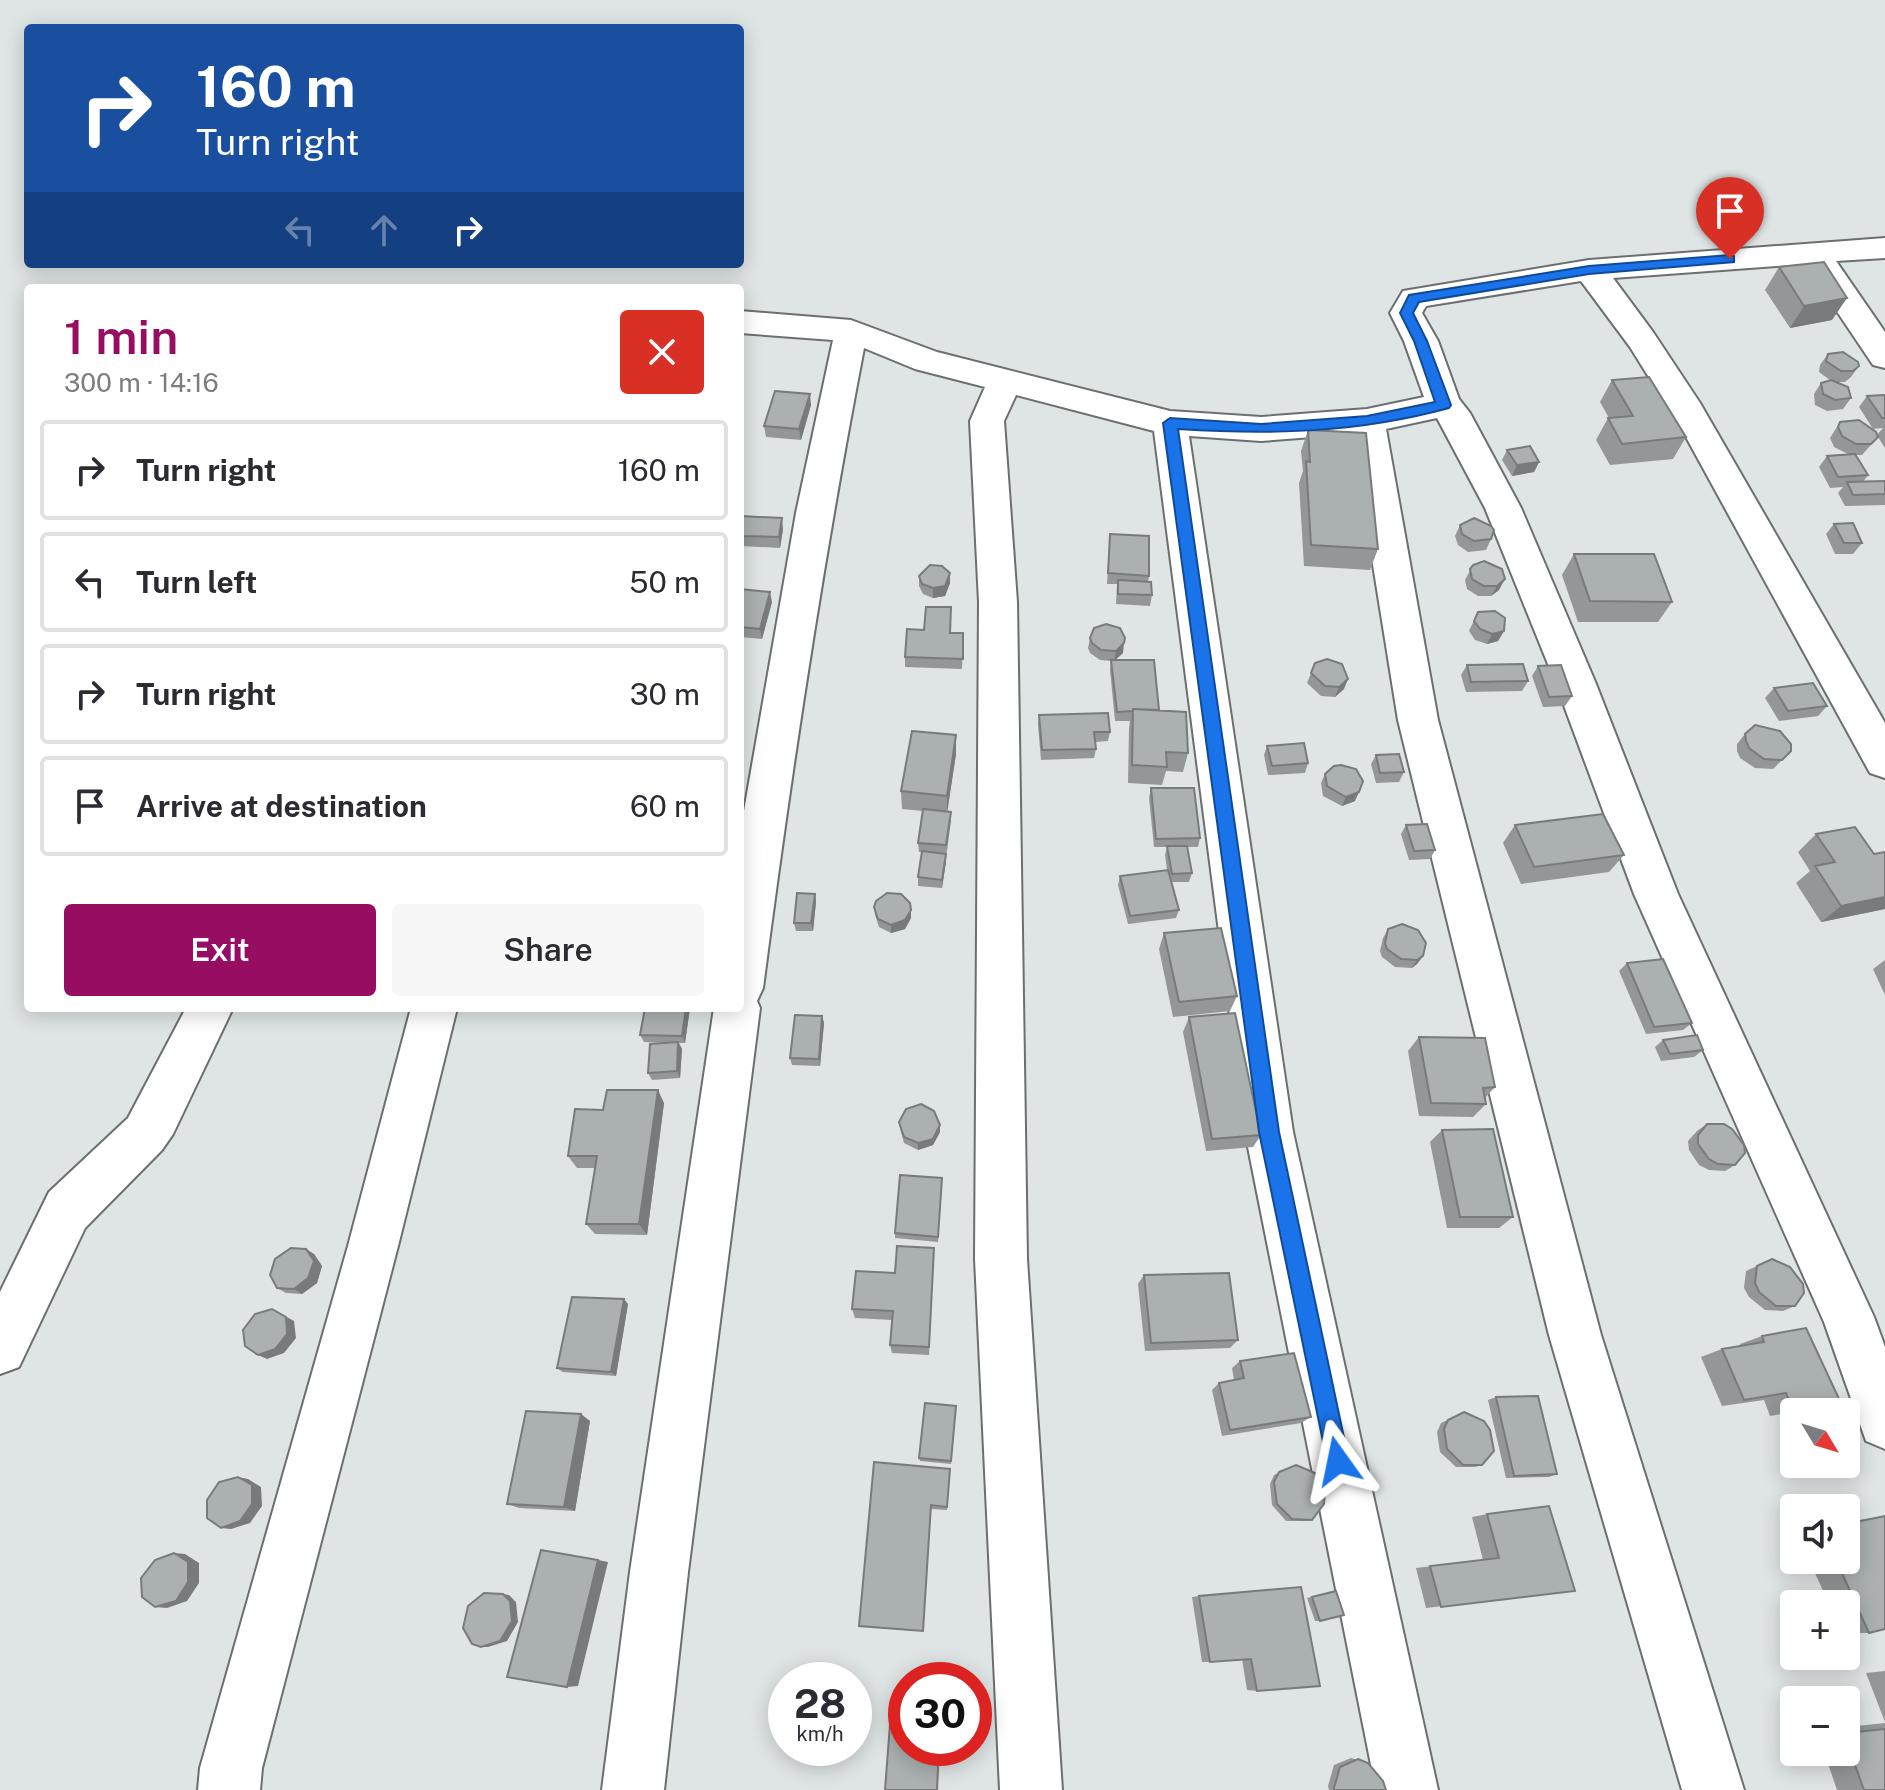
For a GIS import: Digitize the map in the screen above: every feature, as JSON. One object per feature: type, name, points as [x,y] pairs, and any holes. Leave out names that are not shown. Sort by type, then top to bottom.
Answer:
[{"type":"street","points":[[1885,248],[1589,270],[1414,298],[1406,313],[1421,341],[1444,405],[1453,413],[1503,508],[1576,684],[1656,894],[1848,1317],[1885,1422]]},
{"type":"street","points":[[1814,253],[1885,357]]},
{"type":"street","points":[[1589,270],[1631,319],[1668,376],[1743,503],[1885,761]]},
{"type":"street","points":[[744,322],[851,331],[927,361],[1170,423],[1261,429],[1367,421],[1444,405]]},
{"type":"street","points":[[744,959],[774,743],[814,513],[851,331]]},
{"type":"street","points":[[1005,380],[987,421],[998,602],[1001,1259],[1031,1790]]},
{"type":"street","points":[[1367,421],[1418,720],[1575,1335],[1713,1790]]},
{"type":"street","points":[[1170,423],[1269,1132],[1407,1790]]},
{"type":"street","points":[[0,1348],[67,1210],[145,1134],[156,1118],[208,1012]]},
{"type":"street","points":[[229,1790],[231,1768],[373,1246],[433,1012]]},
{"type":"street","points":[[633,1790],[659,1572],[736,1012]]},
{"type":"building","points":[[1824,262],[1847,298],[1804,306],[1779,267]]},
{"type":"building","points":[[1843,352],[1858,362],[1859,366],[1853,371],[1841,371],[1826,361],[1828,354]]},
{"type":"building","points":[[1649,377],[1686,437],[1622,444],[1608,418],[1633,416],[1612,380]]},
{"type":"building","points":[[1831,380],[1848,387],[1851,398],[1835,400],[1823,394],[1821,383]]},
{"type":"building","points":[[775,391],[810,394],[799,429],[764,426]]},
{"type":"building","points":[[1885,395],[1885,418],[1882,418],[1867,396]]},
{"type":"building","points":[[1859,420],[1876,432],[1878,437],[1871,444],[1856,444],[1842,436],[1838,427],[1840,422]]},
{"type":"building","points":[[1308,430],[1366,433],[1378,549],[1311,545],[1306,461],[1310,462]]},
{"type":"building","points":[[1530,446],[1539,462],[1517,465],[1507,450]]},
{"type":"building","points":[[1855,454],[1868,475],[1838,477],[1827,456]]},
{"type":"building","points":[[1885,481],[1885,494],[1853,495],[1847,482]]},
{"type":"building","points":[[744,516],[782,518],[779,537],[744,536]]},
{"type":"building","points":[[1474,518],[1491,526],[1494,530],[1491,539],[1474,541],[1462,534],[1460,525]]},
{"type":"building","points":[[1853,523],[1862,543],[1844,543],[1834,524]]},
{"type":"building","points":[[1110,534],[1149,536],[1149,576],[1108,573]]},
{"type":"building","points":[[1574,554],[1654,554],[1672,602],[1590,601]]},
{"type":"building","points":[[1484,561],[1502,569],[1505,579],[1497,586],[1484,586],[1472,579],[1470,569]]},
{"type":"building","points":[[930,565],[942,566],[950,573],[945,586],[933,588],[922,584],[919,576]]},
{"type":"building","points":[[1118,580],[1151,582],[1152,595],[1118,594]]},
{"type":"building","points":[[744,589],[770,592],[760,629],[744,627]]},
{"type":"building","points":[[926,607],[951,607],[950,633],[963,633],[963,659],[905,657],[907,629],[924,630]]},
{"type":"building","points":[[1495,611],[1505,618],[1504,631],[1492,634],[1480,629],[1474,621],[1478,612]]},
{"type":"building","points":[[1106,624],[1120,628],[1125,638],[1116,651],[1101,650],[1090,638],[1094,628]]},
{"type":"building","points":[[1327,659],[1342,664],[1348,679],[1339,687],[1325,686],[1311,673],[1315,663]]},
{"type":"building","points":[[1111,660],[1154,660],[1159,710],[1117,712]]},
{"type":"building","points":[[1523,664],[1528,681],[1471,682],[1467,665]]},
{"type":"building","points":[[1561,665],[1572,696],[1549,697],[1538,666]]},
{"type":"building","points":[[1813,683],[1827,706],[1788,711],[1774,688]]},
{"type":"building","points":[[1133,709],[1186,712],[1188,753],[1166,752],[1167,767],[1132,765]]},
{"type":"building","points":[[1108,713],[1110,732],[1094,732],[1096,749],[1042,750],[1039,715]]},
{"type":"building","points":[[1755,725],[1780,731],[1791,744],[1791,751],[1782,760],[1764,759],[1749,748],[1746,741],[1745,734]]},
{"type":"building","points":[[912,731],[956,735],[947,796],[901,791]]},
{"type":"building","points":[[1304,743],[1308,763],[1272,766],[1267,746]]},
{"type":"building","points":[[1399,754],[1404,772],[1380,773],[1376,755]]},
{"type":"building","points":[[1334,766],[1356,769],[1363,781],[1359,792],[1346,797],[1327,786],[1325,774]]},
{"type":"building","points":[[1151,788],[1194,788],[1200,838],[1156,839]]},
{"type":"building","points":[[923,809],[951,812],[946,845],[918,843]]},
{"type":"building","points":[[1603,814],[1624,855],[1534,867],[1515,825]]},
{"type":"building","points":[[1427,824],[1435,850],[1414,851],[1406,825]]},
{"type":"building","points":[[1855,827],[1874,854],[1885,852],[1885,897],[1841,906],[1815,866],[1835,862],[1816,834]]},
{"type":"building","points":[[1167,846],[1187,846],[1192,873],[1172,874]]},
{"type":"building","points":[[922,851],[946,854],[942,880],[918,877]]},
{"type":"building","points":[[1168,870],[1179,910],[1130,916],[1120,876]]},
{"type":"building","points":[[797,893],[815,894],[811,923],[794,923]]},
{"type":"building","points":[[887,893],[901,894],[910,903],[911,910],[905,920],[891,925],[878,919],[874,907],[876,901]]},
{"type":"building","points":[[1402,924],[1418,930],[1426,943],[1423,956],[1417,960],[1401,959],[1387,949],[1388,929]]},
{"type":"building","points":[[1221,928],[1237,996],[1179,1002],[1164,933]]},
{"type":"building","points":[[1663,959],[1692,1023],[1654,1027],[1627,963]]},
{"type":"building","points":[[644,1012],[685,1012],[682,1036],[640,1035]]},
{"type":"building","points":[[1235,1013],[1261,1135],[1212,1139],[1189,1017]]},
{"type":"building","points":[[795,1015],[822,1016],[819,1059],[790,1058]]},
{"type":"building","points":[[1697,1035],[1703,1050],[1670,1054],[1663,1040]]},
{"type":"building","points":[[1419,1037],[1485,1038],[1495,1087],[1483,1088],[1486,1104],[1431,1103]]},
{"type":"building","points":[[678,1042],[677,1071],[648,1073],[650,1044]]},
{"type":"building","points":[[607,1090],[658,1090],[639,1224],[586,1224],[597,1156],[568,1156],[575,1109],[603,1110]]},
{"type":"building","points":[[921,1104],[934,1111],[940,1125],[933,1139],[918,1143],[904,1137],[899,1122],[906,1109]]},
{"type":"building","points":[[1707,1124],[1724,1124],[1744,1145],[1745,1153],[1735,1165],[1718,1164],[1709,1159],[1698,1144],[1698,1135]]},
{"type":"building","points":[[1493,1129],[1513,1217],[1460,1217],[1442,1130]]},
{"type":"building","points":[[900,1175],[942,1178],[938,1237],[895,1233]]},
{"type":"building","points":[[897,1246],[934,1248],[929,1347],[890,1345],[893,1311],[852,1309],[856,1271],[895,1273]]},
{"type":"building","points":[[291,1248],[306,1249],[314,1261],[308,1278],[294,1289],[277,1288],[270,1275],[275,1259]]},
{"type":"building","points":[[1772,1259],[1790,1267],[1803,1284],[1804,1293],[1795,1306],[1776,1306],[1759,1292],[1755,1283],[1757,1266]]},
{"type":"building","points":[[1229,1273],[1238,1340],[1151,1343],[1144,1275]]},
{"type":"building","points":[[572,1297],[624,1299],[611,1372],[557,1368]]},
{"type":"building","points":[[272,1309],[286,1317],[287,1334],[275,1349],[258,1355],[245,1346],[243,1330],[255,1314]]},
{"type":"building","points":[[1806,1328],[1839,1398],[1788,1398],[1786,1393],[1744,1400],[1722,1349],[1764,1342],[1762,1336]]},
{"type":"building","points":[[1294,1353],[1311,1417],[1230,1430],[1219,1383],[1244,1378],[1240,1361]]},
{"type":"building","points":[[1538,1396],[1557,1474],[1514,1476],[1496,1397]]},
{"type":"building","points":[[925,1403],[956,1406],[951,1461],[919,1458]]},
{"type":"building","points":[[526,1411],[581,1414],[564,1507],[507,1504]]},
{"type":"building","points":[[1464,1412],[1484,1421],[1490,1430],[1494,1451],[1482,1465],[1463,1465],[1447,1449],[1444,1429],[1448,1420]]},
{"type":"building","points":[[874,1462],[950,1469],[947,1507],[931,1505],[923,1631],[859,1626]]},
{"type":"building","points":[[1296,1465],[1315,1473],[1325,1493],[1324,1504],[1312,1520],[1292,1519],[1277,1504],[1274,1482],[1279,1472]]},
{"type":"building","points":[[238,1477],[252,1485],[252,1504],[240,1521],[221,1528],[207,1518],[207,1500],[219,1482]]},
{"type":"building","points":[[1549,1506],[1575,1591],[1441,1607],[1430,1566],[1499,1558],[1487,1514]]},
{"type":"building","points":[[1885,1516],[1885,1629],[1869,1633],[1860,1613],[1860,1590],[1850,1590],[1842,1574],[1860,1574],[1860,1521]]},
{"type":"building","points":[[541,1550],[598,1560],[567,1687],[507,1677]]},
{"type":"building","points":[[174,1553],[188,1562],[188,1582],[176,1601],[155,1607],[142,1597],[141,1578],[155,1560]]},
{"type":"building","points":[[1301,1587],[1320,1686],[1257,1691],[1251,1659],[1210,1662],[1199,1596]]},
{"type":"building","points":[[1336,1591],[1344,1615],[1320,1621],[1312,1597]]},
{"type":"building","points":[[484,1593],[503,1594],[510,1601],[512,1621],[500,1641],[481,1647],[472,1644],[463,1628],[468,1606]]},
{"type":"building","points":[[1885,1729],[1885,1790],[1864,1790],[1855,1766],[1860,1766],[1860,1732]]},
{"type":"building","points":[[888,1750],[888,1766],[938,1766],[937,1790],[885,1790]]},
{"type":"building","points":[[1358,1759],[1368,1763],[1383,1781],[1386,1790],[1334,1790],[1340,1767]]},
{"type":"route","points":[[1338,1461],[1269,1132],[1170,423],[1261,429],[1367,421],[1444,405],[1421,341],[1406,313],[1414,298],[1589,270],[1730,259]]}]
